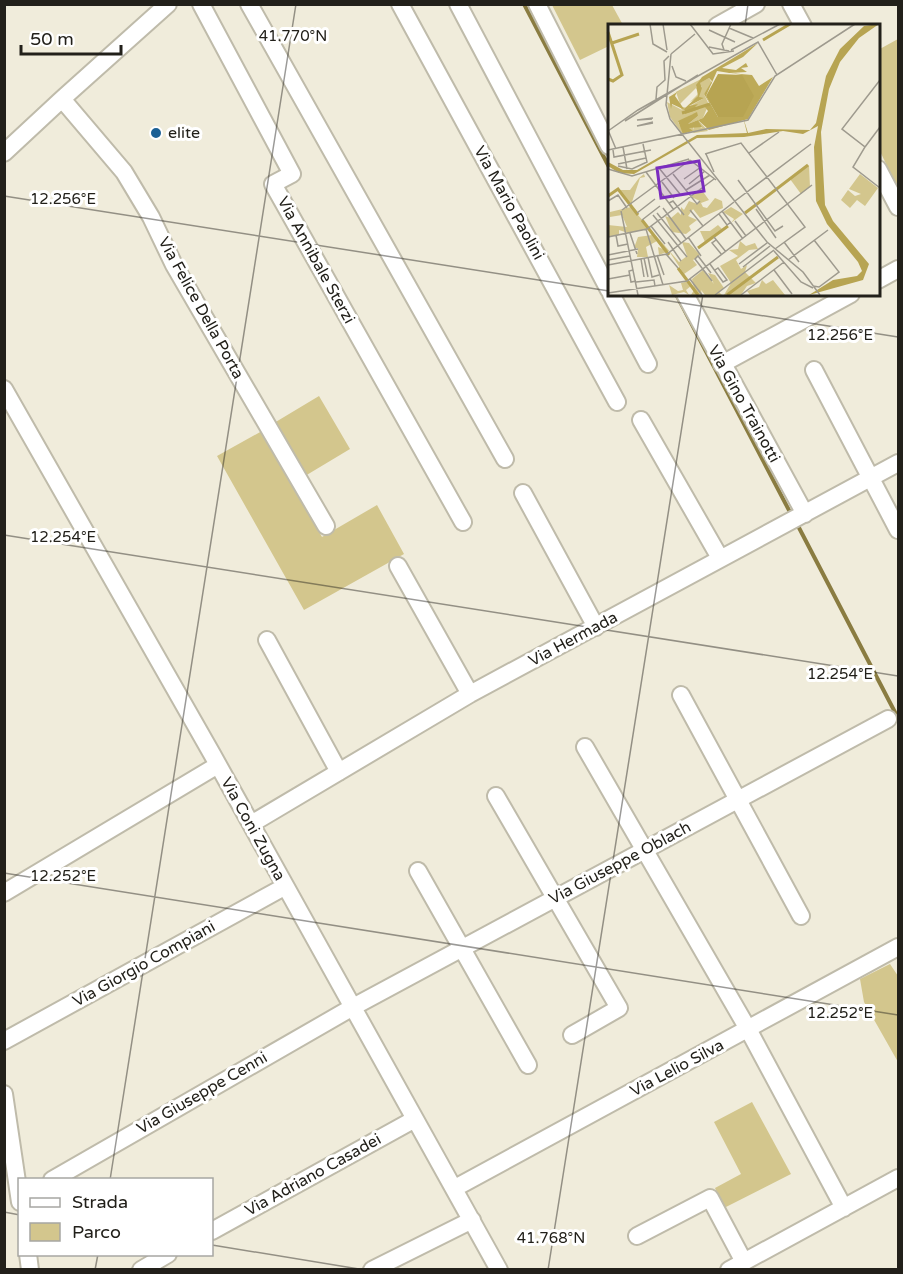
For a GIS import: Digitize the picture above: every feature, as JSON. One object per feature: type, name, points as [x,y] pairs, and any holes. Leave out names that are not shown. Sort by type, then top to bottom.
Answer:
[{"type":"street","points":[[4,153],[168,4]]},
{"type":"street","name":"Via Annibale Sterzi","points":[[201,4],[292,174],[273,184],[463,522]]},
{"type":"street","points":[[249,4],[505,459]]},
{"type":"street","name":"Via Mario Paolini","points":[[400,4],[617,402]]},
{"type":"street","points":[[458,4],[608,288]]},
{"type":"street","points":[[537,4],[608,144]]},
{"type":"street","points":[[721,24],[756,4]]},
{"type":"street","points":[[792,5],[802,24]]},
{"type":"street","name":"Via Felice Della Porta","points":[[62,99],[124,172],[151,217],[174,265],[326,526]]},
{"type":"street","points":[[879,171],[898,207]]},
{"type":"street","points":[[879,279],[898,268]]},
{"type":"street","points":[[612,296],[648,364]]},
{"type":"street","name":"Via Gino Trainotti","points":[[686,296],[803,515]]},
{"type":"street","points":[[722,364],[847,296]]},
{"type":"street","points":[[814,370],[898,530]]},
{"type":"street","name":"Via Coni Zugna","points":[[4,389],[218,765],[499,1269]]},
{"type":"street","points":[[641,420],[720,558]]},
{"type":"street","name":"Via Hermada","points":[[251,824],[471,694],[898,463]]},
{"type":"street","points":[[523,492],[596,627]]},
{"type":"street","points":[[398,566],[471,694]]},
{"type":"street","points":[[267,640],[339,772]]},
{"type":"street","points":[[681,695],[801,916]]},
{"type":"street","name":"Via Giuseppe Oblach","points":[[353,1006],[888,718]]},
{"type":"street","points":[[585,747],[748,1029],[844,1208]]},
{"type":"street","points":[[4,893],[218,765]]},
{"type":"street","points":[[496,796],[619,1008],[572,1035]]},
{"type":"street","points":[[418,871],[528,1065]]},
{"type":"street","name":"Via Giorgio Compiani","points":[[4,1041],[284,887]]},
{"type":"street","name":"Via Lelio Silva","points":[[455,1188],[898,947]]},
{"type":"street","name":"Via Giuseppe Cenni","points":[[54,1178],[353,1006]]},
{"type":"street","points":[[4,1094],[18,1193]]},
{"type":"street","name":"Via Adriano Casadei","points":[[213,1230],[415,1119]]},
{"type":"street","points":[[637,1236],[710,1198],[737,1265],[898,1178]]},
{"type":"street","points":[[372,1269],[472,1220]]},
{"type":"street","points":[[141,1269],[164,1256]]},
{"type":"green space","points":[[552,5],[612,5],[622,24],[608,24],[608,46],[580,60]]},
{"type":"green space","points":[[898,39],[898,189],[879,149],[879,49]]},
{"type":"green space","points":[[319,396],[350,449],[305,476],[274,423]]},
{"type":"green space","points":[[262,431],[322,537],[377,505],[404,554],[304,610],[217,456]]},
{"type":"green space","points":[[890,964],[898,976],[898,1062],[864,1002],[860,979]]},
{"type":"green space","points":[[752,1102],[791,1174],[724,1208],[715,1188],[741,1174],[714,1122]]},
{"type":"waterway","points":[[524,4],[608,165]]},
{"type":"waterway","points":[[677,296],[792,516]]},
{"type":"waterway","points":[[796,522],[898,718]]},
{"type":"place","name":"elite","points":[[156,133]]}]
